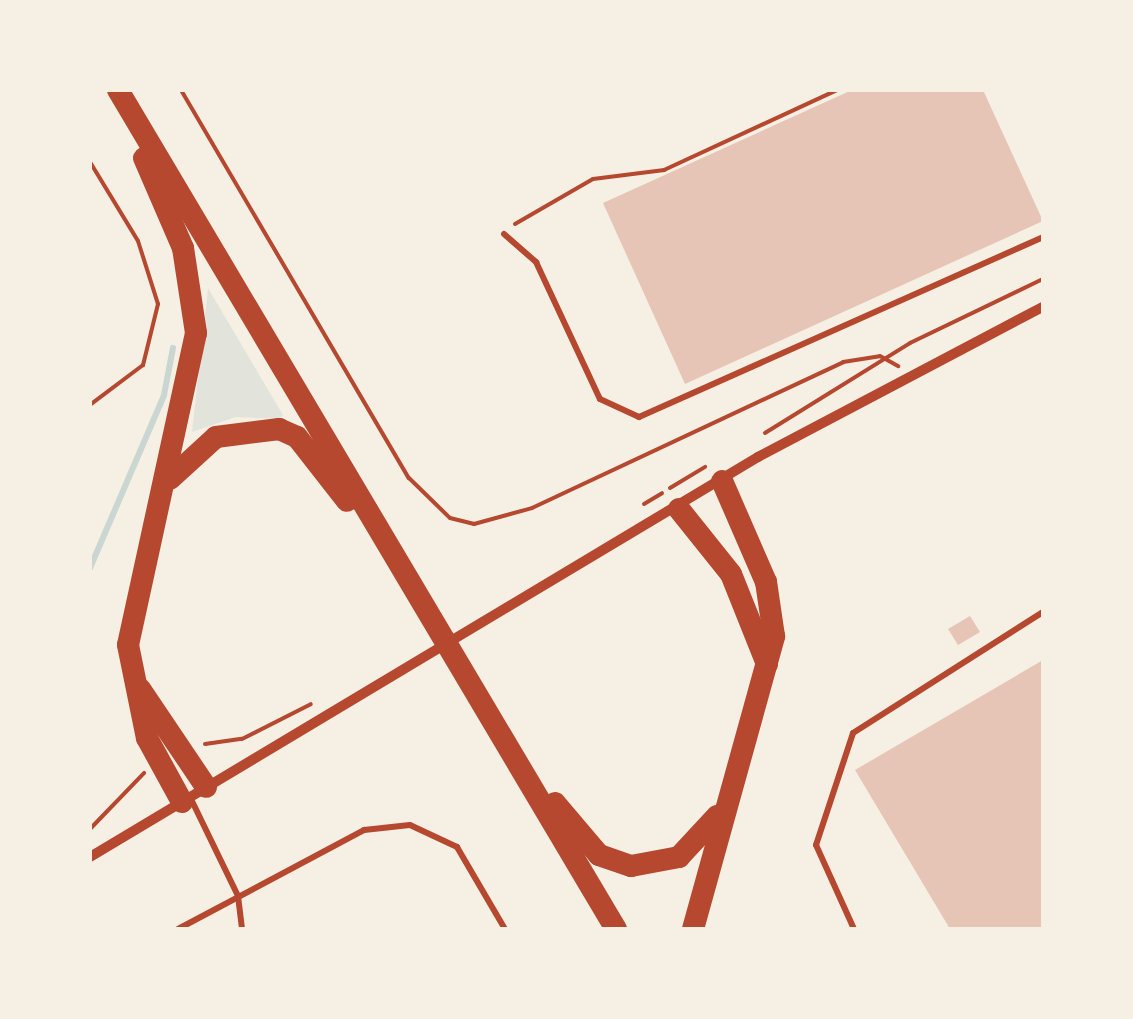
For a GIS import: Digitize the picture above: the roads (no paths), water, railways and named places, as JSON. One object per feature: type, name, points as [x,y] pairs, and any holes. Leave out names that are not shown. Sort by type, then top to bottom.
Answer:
[{"type":"main road","points":[[116,90],[192,286],[194,374],[132,604],[130,668],[160,764],[193,796]]},
{"type":"main road","points":[[116,90],[616,929]]},
{"type":"main road","points":[[168,481],[216,437],[279,430],[297,437],[410,583]]},
{"type":"main road","points":[[693,929],[767,664],[774,610],[722,481]]},
{"type":"main road","points":[[679,509],[731,574],[767,664]]},
{"type":"main road","points":[[130,668],[183,750],[193,796]]},
{"type":"main road","points":[[497,730],[584,840],[614,862],[680,857],[727,800]]},
{"type":"street","points":[[90,856],[905,375],[1041,312]]},
{"type":"lane","points":[[504,234],[536,262],[600,399],[639,417],[1043,238]]},
{"type":"lane","points":[[854,929],[816,845],[853,733],[1043,612]]},
{"type":"lane","points":[[193,796],[238,896],[242,929]]},
{"type":"lane","points":[[178,929],[364,830],[410,825],[457,847],[505,929]]},
{"type":"waterway","points":[[90,568],[164,395],[173,348]]}]
